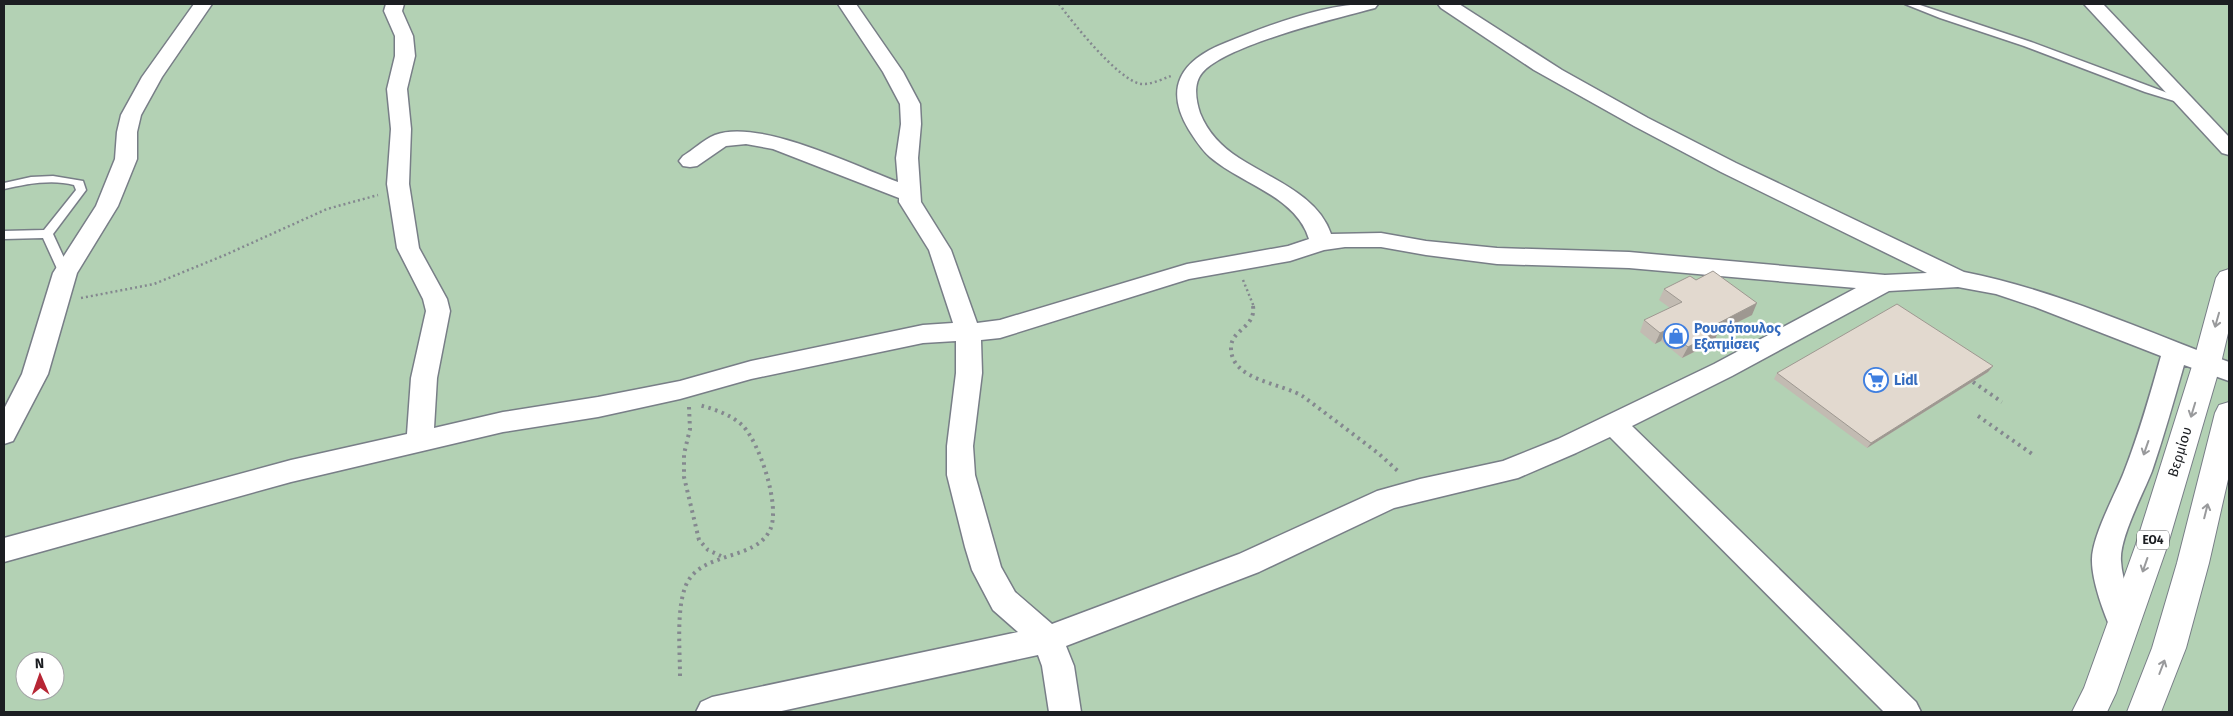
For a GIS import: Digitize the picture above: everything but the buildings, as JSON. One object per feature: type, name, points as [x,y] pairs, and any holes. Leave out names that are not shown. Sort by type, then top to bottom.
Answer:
[{"type":"main road","name":"Βερμίου","points":[[2089,712],[2099,693],[2218,367],[2229,278]]},
{"type":"main road","points":[[2144,712],[2168,648],[2193,563],[2229,413]]},
{"type":"street","points":[[4,434],[35,374],[65,273],[107,206],[126,159],[127,132],[131,115],[152,77],[204,4]]},
{"type":"street","points":[[395,4],[393,12],[404,36],[405,56],[398,89],[398,111],[401,129],[398,184],[408,248],[435,299],[438,311],[424,378],[420,441]]},
{"type":"street","points":[[847,4],[893,72],[910,104],[908,194],[913,209],[933,236],[940,250],[968,331],[969,373],[960,446],[961,475],[979,547],[987,570],[1004,601],[1048,639],[1058,666],[1065,712]]},
{"type":"street","points":[[1322,243],[1318,228],[1305,211],[1292,200],[1218,154],[1201,133],[1186,105],[1187,85],[1196,68],[1216,54],[1258,38],[1369,4]]},
{"type":"street","points":[[1447,4],[1554,73],[1618,109],[1692,148],[1958,279]]},
{"type":"street","points":[[2093,4],[2229,149]]},
{"type":"street","points":[[690,161],[721,140],[746,138],[778,144],[908,194]]},
{"type":"street","points":[[4,550],[292,471],[420,441],[503,422],[598,407],[680,390],[750,370],[923,334],[1000,328],[1187,272],[1290,253],[1322,243],[1381,240],[1426,248],[1498,256],[1629,260],[1885,283],[1958,279],[1999,287],[2043,301],[2218,367]]},
{"type":"street","points":[[712,712],[1048,639],[1250,564],[1388,499],[1508,470],[1614,425],[1723,370],[1885,283]]},
{"type":"street","points":[[2124,624],[2109,576],[2106,561],[2107,547],[2141,462],[2160,406],[2175,351]]},
{"type":"street","points":[[1614,425],[1905,712]]},
{"type":"lane","points":[[1910,4],[1979,30],[2043,49],[2148,92],[2184,101]]},
{"type":"lane","points":[[4,186],[14,182],[73,180],[79,183],[80,190],[46,234]]},
{"type":"lane","points":[[46,234],[65,273]]},
{"type":"lane","points":[[4,235],[46,234]]},
{"type":"path","points":[[1059,4],[1071,21],[1116,67],[1138,83],[1149,84],[1196,68]]},
{"type":"path","points":[[55,308],[84,296],[154,284],[226,255],[302,219],[327,209],[383,194],[398,184]]},
{"type":"path","points":[[1230,263],[1249,293],[1255,313],[1252,321],[1237,332],[1231,341],[1230,350],[1234,361],[1241,370],[1298,394],[1379,454],[1420,490]]},
{"type":"path","points":[[1973,382],[2002,402]]},
{"type":"path","points":[[680,676],[680,625],[686,584],[698,571],[722,556],[745,550],[762,540],[770,531],[772,517],[770,494],[755,443],[743,426],[726,415],[689,402],[690,429],[684,454],[684,477],[699,540],[708,550],[722,556]]},
{"type":"path","points":[[1978,416],[2035,456]]},
{"type":"green space","points":[[4,4],[2229,4],[2229,712],[4,712]]},
{"type":"place","name":"Ρουσόπουλος Εξατμίσεις","points":[[1676,336]]},
{"type":"place","name":"Lidl","points":[[1876,380]]}]
